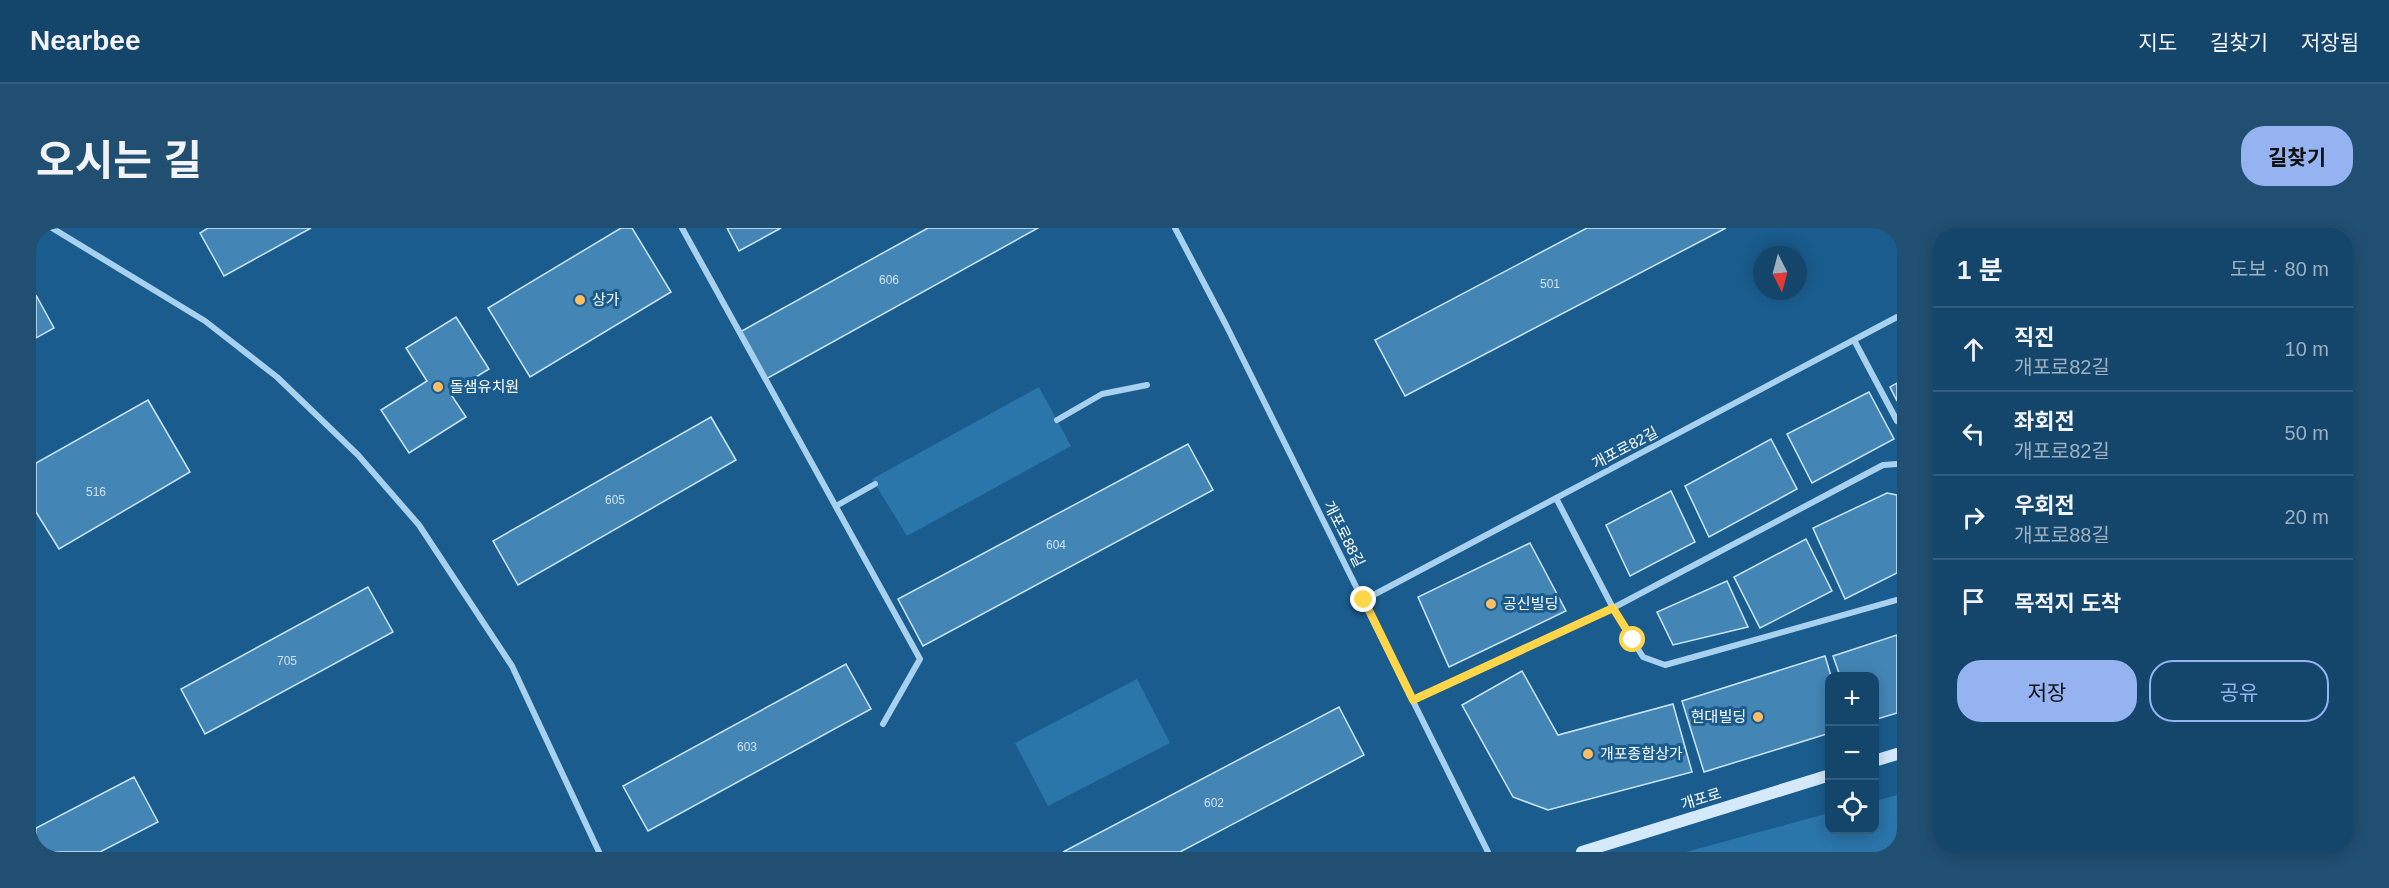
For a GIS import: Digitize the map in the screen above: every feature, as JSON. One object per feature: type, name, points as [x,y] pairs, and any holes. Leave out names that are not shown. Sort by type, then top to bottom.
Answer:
[{"type":"street","points":[[52,228],[205,321],[277,377],[358,455],[419,525],[512,666],[599,852]]},
{"type":"street","points":[[682,228],[920,659],[883,724]]},
{"type":"street","name":"개포로88길","points":[[1175,228],[1364,600],[1488,852]]},
{"type":"street","name":"개포로82길","points":[[1364,600],[1897,317]]},
{"type":"street","points":[[1854,340],[1897,421]]},
{"type":"street","points":[[1057,420],[1102,394],[1147,385]]},
{"type":"street","points":[[1413,700],[1613,608],[1883,465],[1897,464]]},
{"type":"street","points":[[836,506],[875,484]]},
{"type":"street","points":[[1556,498],[1613,608],[1643,657],[1665,665],[1897,600]]},
{"type":"street","points":[[1879,760],[1897,754]]},
{"type":"street","name":"개포로","points":[[1582,852],[1825,777]]},
{"type":"shaded area","points":[[1039,387],[1071,446],[907,536],[872,479]]},
{"type":"shaded area","points":[[1137,679],[1170,743],[1048,806],[1015,743]]},
{"type":"shaded area","points":[[1897,795],[1897,852],[1686,852],[1825,814],[1825,834],[1879,834],[1879,800]]},
{"type":"building","points":[[208,228],[311,228],[224,276],[200,233]]},
{"type":"building","name":"상가","points":[[621,228],[632,228],[671,292],[530,377],[488,308]]},
{"type":"building","points":[[727,228],[781,228],[739,251]]},
{"type":"building","points":[[928,228],[1038,228],[766,379],[740,332]]},
{"type":"building","points":[[1587,228],[1726,228],[1405,396],[1375,340]]},
{"type":"building","points":[[36,295],[54,328],[36,338]]},
{"type":"building","name":"돌샘유치원","points":[[456,317],[489,369],[450,393],[466,417],[409,453],[381,410],[427,381],[406,348]]},
{"type":"building","points":[[1897,383],[1897,401],[1890,387]]},
{"type":"building","points":[[1869,392],[1894,439],[1812,483],[1787,434]]},
{"type":"building","points":[[148,400],[190,472],[59,549],[36,512],[36,463]]},
{"type":"building","points":[[711,417],[736,460],[518,585],[493,541]]},
{"type":"building","points":[[1771,439],[1797,489],[1709,537],[1685,486]]},
{"type":"building","points":[[1188,444],[1213,490],[923,646],[898,599]]},
{"type":"building","points":[[1671,491],[1695,542],[1630,576],[1606,525]]},
{"type":"building","points":[[1887,493],[1897,495],[1897,573],[1845,599],[1813,528]]},
{"type":"building","points":[[1806,539],[1832,591],[1760,628],[1734,577]]},
{"type":"building","name":"공신빌딩","points":[[1530,543],[1566,611],[1449,667],[1418,597]]},
{"type":"building","points":[[1727,581],[1748,627],[1673,645],[1657,612]]},
{"type":"building","points":[[368,587],[393,632],[205,734],[181,689]]},
{"type":"building","points":[[1897,635],[1897,713],[1879,718],[1879,672],[1839,672],[1833,656]]},
{"type":"building","name":"현대빌딩","points":[[1825,656],[1830,672],[1825,672],[1825,735],[1704,772],[1682,701]]},
{"type":"building","points":[[846,664],[871,709],[648,831],[623,786]]},
{"type":"building","name":"개포종합상가","points":[[1522,671],[1558,735],[1673,704],[1692,772],[1548,810],[1513,797],[1462,705]]},
{"type":"building","points":[[1339,707],[1364,755],[1180,852],[1063,852]]},
{"type":"building","points":[[134,777],[158,822],[100,852],[36,852],[36,828]]},
{"type":"place","name":"상가","points":[[580,300]]},
{"type":"place","name":"돌샘유치원","points":[[438,387]]},
{"type":"place","name":"공신빌딩","points":[[1491,604]]},
{"type":"place","name":"현대빌딩","points":[[1758,717]]},
{"type":"place","name":"개포종합상가","points":[[1588,754]]},
{"type":"route","points":[[1364,600],[1413,700],[1613,608],[1633,640]]}]
